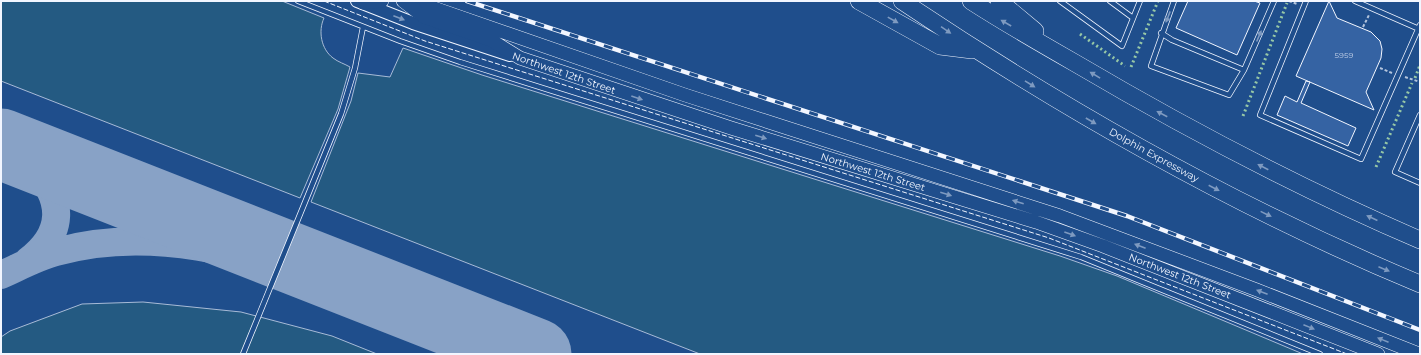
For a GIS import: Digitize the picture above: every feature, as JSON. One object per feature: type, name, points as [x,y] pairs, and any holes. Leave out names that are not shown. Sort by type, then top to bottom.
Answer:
[{"type":"highway","points":[[859,1],[940,46],[976,51]]},
{"type":"highway","name":"Dolphin Expressway","points":[[902,1],[976,51],[1082,115],[1186,173],[1299,230],[1420,284]]},
{"type":"highway","points":[[972,1],[1076,64],[1224,147],[1311,190],[1420,240]]},
{"type":"highway","points":[[999,1],[1076,64]]},
{"type":"main road","points":[[360,2],[382,1]]},
{"type":"main road","points":[[404,1],[424,17],[491,40],[520,58]]},
{"type":"main road","name":"Northwest 12th Street","points":[[428,4],[685,95],[1060,216],[1257,290],[1419,354]]},
{"type":"main road","name":"Northwest 12th Street","points":[[520,58],[731,128],[1036,222],[1103,246],[1378,354]]},
{"type":"street","name":"Northwest 12th Street","points":[[414,1],[428,4]]},
{"type":"street","name":"Northwest 12th Street","points":[[360,2],[413,23],[520,58]]},
{"type":"lane","points":[[298,1],[363,27],[460,62],[1081,257],[1320,354]]},
{"type":"lane","points":[[1060,1],[1122,46],[1140,1]]},
{"type":"lane","points":[[1110,1],[1133,18]]},
{"type":"lane","points":[[1174,1],[1151,66],[1229,95],[1244,70],[1274,1]]},
{"type":"lane","points":[[1306,1],[1260,115],[1361,158],[1419,27],[1355,1]]},
{"type":"lane","points":[[244,354],[344,107],[355,68],[363,27]]},
{"type":"lane","points":[[1162,33],[1172,40],[1244,70]]},
{"type":"lane","points":[[1420,115],[1395,172],[1420,184]]},
{"type":"path","points":[[1363,27],[1371,8]]},
{"type":"shaded area","points":[[1,1],[282,1],[324,18],[321,28],[323,45],[329,54],[335,59],[350,67],[338,109],[300,198],[1,81]]},
{"type":"shaded area","points":[[403,48],[482,75],[1060,256],[1117,276],[1303,354],[700,354],[311,202],[351,101],[358,73],[390,77]]},
{"type":"shaded area","points":[[143,302],[241,312],[332,336],[377,354],[1,354],[1,337],[10,331],[82,304]]},
{"type":"building","points":[[1188,1],[1254,1],[1260,3],[1237,55],[1176,28]]},
{"type":"building","points":[[1329,1],[1337,18],[1371,32],[1380,41],[1382,49],[1381,58],[1366,92],[1374,110],[1296,76]]},
{"type":"building","points":[[1306,81],[1310,82],[1301,103],[1356,128],[1348,146],[1277,115],[1285,96],[1297,102]]},
{"type":"taxiway","points":[[1,144],[34,167],[44,179],[55,204],[56,216],[54,228],[49,239],[28,261]]},
{"type":"taxiway","points":[[26,160],[139,198]]},
{"type":"taxiway","points":[[1,275],[49,254],[92,244],[127,241],[163,242],[198,247],[268,263],[303,273],[469,328]]},
{"type":"runway","points":[[1,144],[536,354]]},
{"type":"railway","points":[[467,1],[1127,216],[1420,330]]},
{"type":"hedge","points":[[1131,67],[1158,1]]},
{"type":"hedge","points":[[1243,116],[1287,3]]},
{"type":"hedge","points":[[1080,34],[1125,66]]},
{"type":"hedge","points":[[1415,78],[1420,65]]},
{"type":"hedge","points":[[1376,167],[1412,83]]},
{"type":"fence","points":[[324,1],[425,41],[1049,238],[1347,354]]}]
